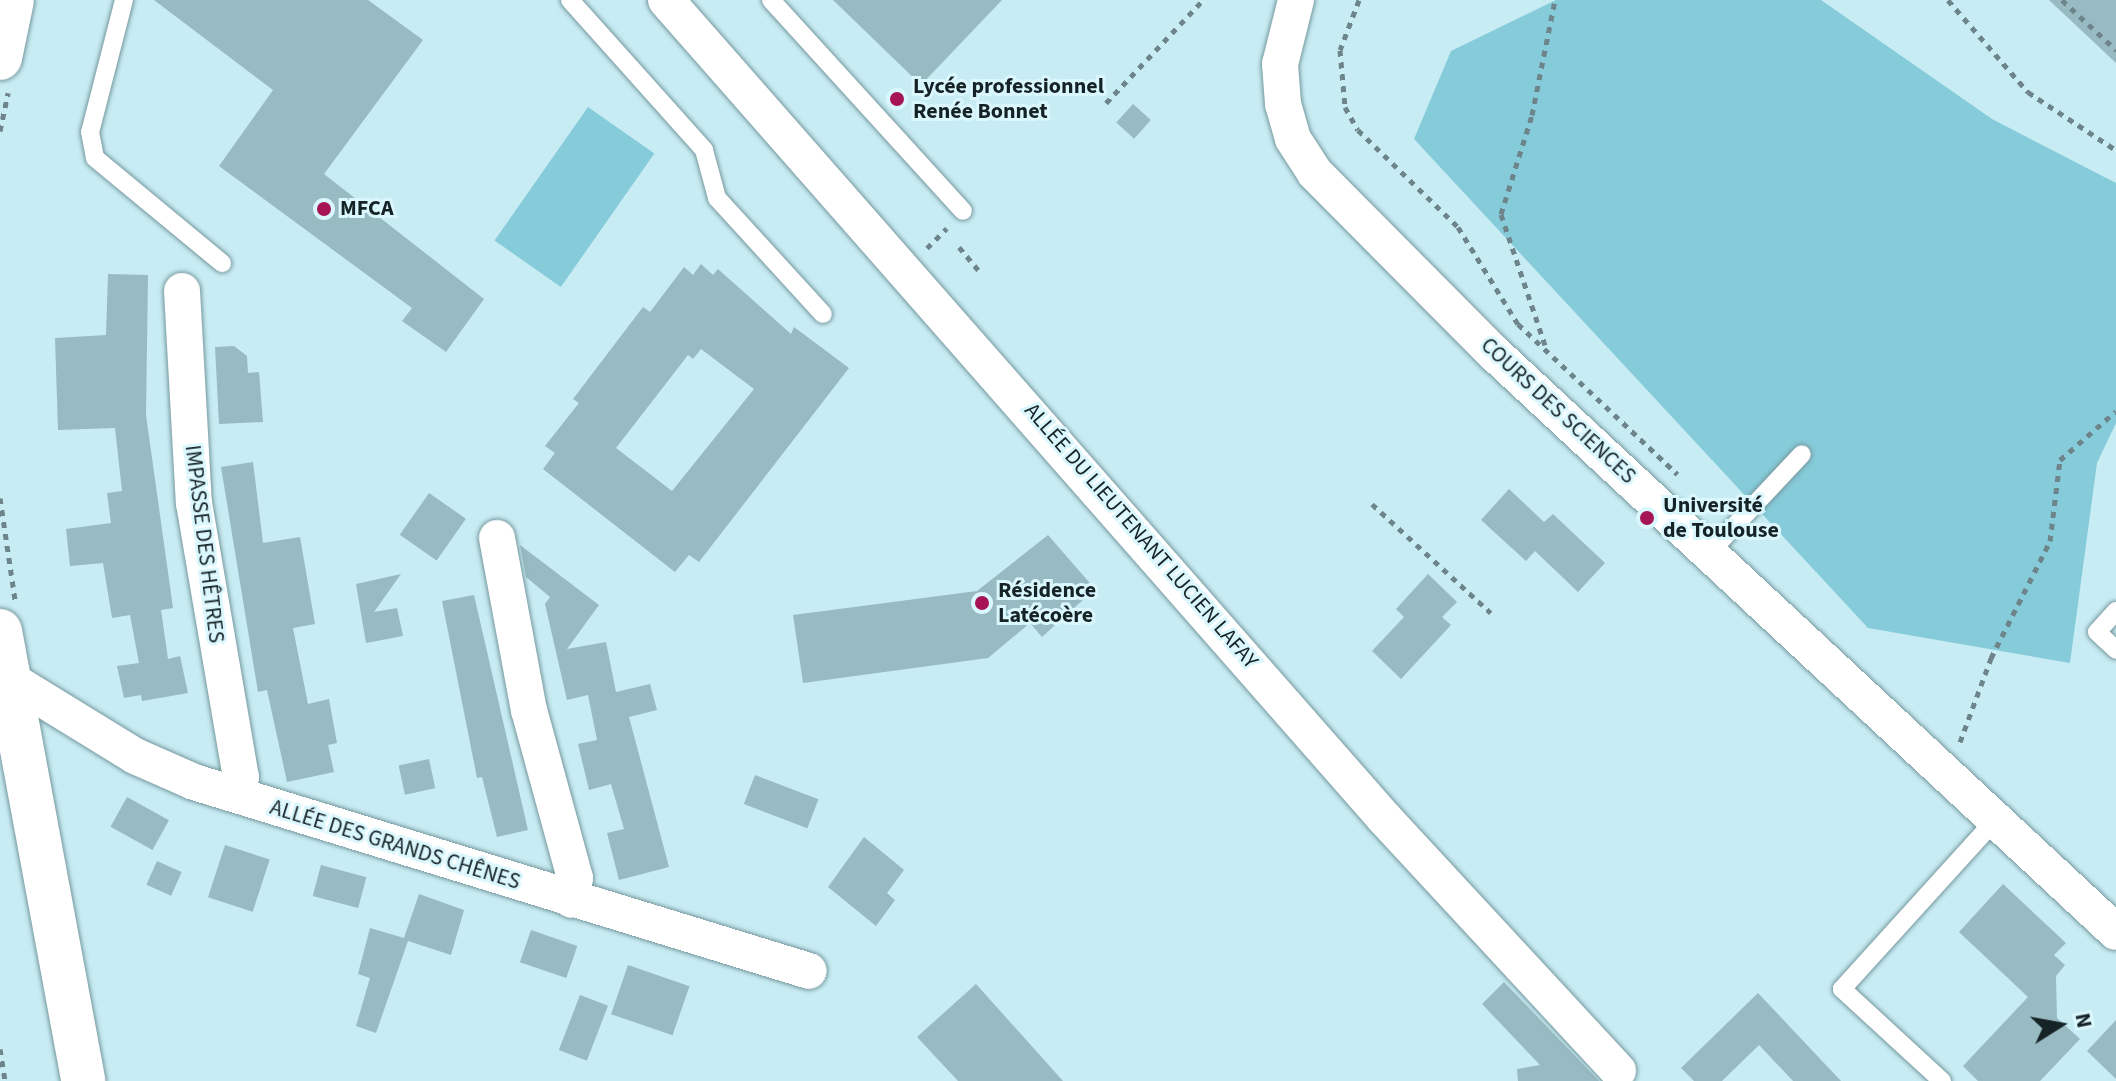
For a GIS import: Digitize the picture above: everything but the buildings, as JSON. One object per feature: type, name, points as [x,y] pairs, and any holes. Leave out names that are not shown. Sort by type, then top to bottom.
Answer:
[{"type":"main road","points":[[0,58],[12,0]]},
{"type":"main road","points":[[8,619],[4,676],[57,1081]]},
{"type":"main road","points":[[0,793],[32,879],[83,1081]]},
{"type":"street","name":"ALLÉE DU LIEUTENANT LUCIEN LAFAY","points":[[666,0],[1385,819],[1622,1076]]},
{"type":"street","name":"COURS DES SCIENCES","points":[[1296,0],[1280,64],[1283,104],[1293,139],[1315,173],[1495,354],[1995,820],[2112,921]]},
{"type":"street","name":"IMPASSE DES HÊTRES","points":[[182,291],[194,503],[241,777],[237,795]]},
{"type":"street","points":[[497,538],[529,710],[575,878],[571,900]]},
{"type":"street","name":"ALLÉE DES GRANDS CHÊNES","points":[[4,676],[135,756],[237,795],[809,971]]},
{"type":"lane","points":[[124,0],[90,132],[95,158],[222,263]]},
{"type":"lane","points":[[570,0],[704,150],[717,198],[823,314]]},
{"type":"lane","points":[[771,0],[963,211]]},
{"type":"lane","points":[[1710,552],[1802,454]]},
{"type":"lane","points":[[2116,611],[2097,632],[2116,650]]},
{"type":"lane","points":[[1942,1081],[1842,989],[1995,820]]},
{"type":"path","points":[[1106,103],[1203,0]]},
{"type":"path","points":[[1359,0],[1340,50],[1345,107],[1385,160],[1458,227],[1518,324],[1545,346],[1690,487]]},
{"type":"path","points":[[1545,346],[1501,214],[1532,115],[1555,0]]},
{"type":"path","points":[[1948,0],[2028,92],[2116,150]]},
{"type":"path","points":[[2062,0],[2116,50]]},
{"type":"path","points":[[959,247],[981,273]]},
{"type":"path","points":[[1959,743],[1991,658],[2050,541],[2060,460],[2116,411]]},
{"type":"path","points":[[0,498],[8,619]]},
{"type":"path","points":[[1372,504],[1491,613]]},
{"type":"path","points":[[0,1049],[5,1081]]},
{"type":"shaded area","points":[[1556,0],[1821,0],[1992,119],[2116,183],[2116,423],[2097,463],[2070,663],[1868,628],[1414,139],[1451,51]]},
{"type":"shaded area","points":[[588,107],[654,153],[561,287],[495,241]]},
{"type":"place","name":"Lycée professionnel Renée Bonnet","points":[[897,99]]},
{"type":"place","name":"MFCA","points":[[324,209]]},
{"type":"place","name":"Université de Toulouse","points":[[1647,518]]},
{"type":"place","name":"Résidence Latécoère","points":[[982,603]]}]
